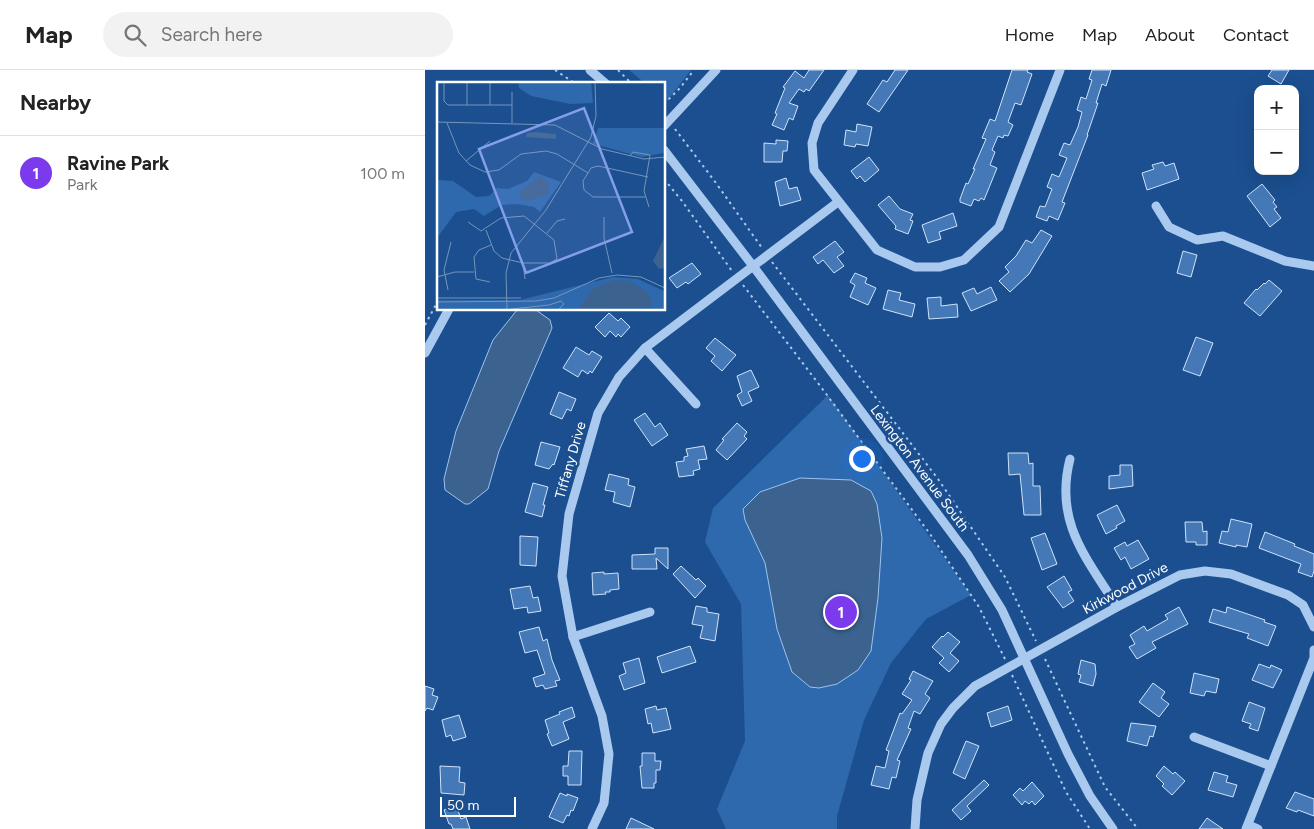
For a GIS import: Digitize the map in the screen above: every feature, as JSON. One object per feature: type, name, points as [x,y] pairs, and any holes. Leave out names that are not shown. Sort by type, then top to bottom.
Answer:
[{"type":"street","points":[[590,70],[604,82]]},
{"type":"street","points":[[665,125],[716,70]]},
{"type":"street","points":[[853,70],[818,123],[812,143],[814,170],[877,250],[915,267],[939,267],[964,260],[999,227],[1059,70]]},
{"type":"street","name":"Lexington Avenue South","points":[[665,151],[753,266],[968,555],[1002,610],[1090,796],[1113,829]]},
{"type":"street","name":"Tiffany Drive","points":[[592,829],[604,803],[609,754],[602,716],[573,637],[562,576],[569,514],[597,413],[619,377],[645,348],[838,202]]},
{"type":"street","points":[[1156,206],[1169,227],[1197,240],[1223,236],[1285,261],[1314,266]]},
{"type":"street","points":[[425,353],[448,310]]},
{"type":"street","points":[[645,348],[696,404]]},
{"type":"street","points":[[1070,459],[1066,475],[1067,514],[1077,543],[1117,607]]},
{"type":"street","name":"Kirkwood Drive","points":[[915,829],[917,800],[928,753],[941,724],[953,708],[975,686],[1180,574],[1205,571],[1231,574],[1288,595],[1303,605],[1314,627]]},
{"type":"street","points":[[573,637],[650,612]]},
{"type":"street","points":[[1258,829],[1247,827],[1314,658],[1314,650]]},
{"type":"street","points":[[1194,737],[1271,766]]},
{"type":"path","points":[[555,70],[573,82]]},
{"type":"path","points":[[617,70],[630,82]]},
{"type":"path","points":[[665,103],[694,70]]},
{"type":"path","points":[[665,180],[930,534],[979,607],[1066,792],[1090,829]]},
{"type":"path","points":[[425,325],[437,303]]},
{"type":"shaded area","points":[[629,70],[691,70],[667,101],[665,99],[665,82],[644,82]]},
{"type":"shaded area","points":[[517,310],[536,310],[550,320],[552,328],[499,451],[488,489],[469,504],[465,504],[445,490],[444,479],[456,431],[493,340]]},
{"type":"shaded area","points":[[828,395],[971,595],[926,619],[891,663],[864,720],[837,816],[837,829],[726,829],[717,809],[745,741],[741,604],[705,542],[713,508]]},
{"type":"shaded area","points":[[800,478],[851,480],[871,491],[877,504],[882,538],[878,598],[871,651],[858,670],[837,684],[819,688],[810,687],[792,672],[777,629],[765,563],[745,520],[743,509],[760,492]]},
{"type":"building","points":[[809,70],[824,70],[809,91],[806,89],[804,92],[799,89],[789,103],[798,106],[793,120],[789,118],[784,130],[772,125],[785,88],[783,87],[795,71],[804,78]]},
{"type":"building","points":[[895,70],[908,70],[879,112],[867,104],[883,80],[887,82]]},
{"type":"building","points":[[1012,70],[1028,70],[1027,72],[1032,74],[1021,105],[1015,103],[1008,122],[1013,125],[1008,136],[1004,135],[1003,138],[998,136],[992,150],[995,152],[990,165],[997,168],[984,200],[981,198],[979,201],[974,199],[971,206],[960,202],[960,199],[966,183],[968,184],[975,169],[973,169],[986,139],[982,138],[990,119],[995,121]]},
{"type":"building","points":[[1092,70],[1111,70],[1106,86],[1102,84],[1088,135],[1062,202],[1065,203],[1058,220],[1049,216],[1047,221],[1036,217],[1040,206],[1045,207],[1052,189],[1047,187],[1052,174],[1059,177],[1067,158],[1059,155],[1064,143],[1070,145],[1078,127],[1082,112],[1077,110],[1081,97],[1086,99],[1092,80],[1089,79]]},
{"type":"building","points":[[1272,70],[1289,70],[1281,84],[1268,76]]},
{"type":"building","points":[[857,124],[872,127],[868,146],[856,144],[855,147],[844,145],[846,130],[856,132]]},
{"type":"building","points":[[776,140],[788,141],[787,151],[783,151],[782,162],[764,162],[764,143],[776,144]]},
{"type":"building","points":[[869,157],[879,170],[865,182],[860,176],[857,179],[851,171]]},
{"type":"building","points":[[1163,162],[1165,166],[1174,163],[1179,179],[1147,190],[1142,173],[1154,169],[1152,165]]},
{"type":"building","points":[[786,178],[789,189],[797,187],[801,200],[780,206],[775,182]]},
{"type":"building","points":[[1262,184],[1275,200],[1273,202],[1277,207],[1274,209],[1281,218],[1270,227],[1247,196]]},
{"type":"building","points":[[889,196],[900,209],[913,214],[910,220],[913,221],[908,234],[895,229],[896,226],[878,205]]},
{"type":"building","points":[[953,213],[957,226],[939,232],[941,239],[928,243],[922,225]]},
{"type":"building","points":[[1041,230],[1052,236],[1029,274],[1010,292],[999,281],[1009,272],[1005,267],[1016,256],[1026,240],[1032,243]]},
{"type":"building","points":[[835,241],[844,252],[837,257],[844,266],[834,273],[823,260],[818,264],[813,257]]},
{"type":"building","points":[[1183,251],[1197,255],[1191,277],[1177,273]]},
{"type":"building","points":[[692,263],[701,274],[688,284],[686,282],[677,288],[669,278]]},
{"type":"building","points":[[855,273],[867,278],[865,283],[876,288],[868,305],[850,297],[855,285],[850,282]]},
{"type":"building","points":[[1269,280],[1282,291],[1260,316],[1244,303],[1256,289]]},
{"type":"building","points":[[991,287],[997,300],[971,311],[962,293],[974,288],[977,294]]},
{"type":"building","points":[[888,290],[901,293],[899,300],[915,304],[912,317],[883,309]]},
{"type":"building","points":[[941,297],[941,306],[957,304],[958,317],[929,319],[927,298]]},
{"type":"building","points":[[609,313],[618,321],[621,318],[630,327],[621,337],[618,334],[616,337],[610,331],[605,337],[595,327]]},
{"type":"building","points":[[1196,337],[1213,343],[1200,376],[1183,370]]},
{"type":"building","points":[[715,338],[736,355],[722,371],[711,361],[715,356],[706,348]]},
{"type":"building","points":[[576,347],[589,355],[592,351],[602,357],[592,373],[590,371],[588,374],[582,370],[578,377],[563,368]]},
{"type":"building","points":[[751,370],[759,387],[748,392],[752,401],[742,406],[737,395],[742,392],[737,376]]},
{"type":"building","points":[[559,392],[576,399],[571,411],[567,409],[562,419],[550,414]]},
{"type":"building","points":[[645,413],[655,427],[660,423],[668,435],[652,446],[634,420]]},
{"type":"building","points":[[737,423],[747,432],[744,436],[747,439],[727,460],[716,450],[724,440],[722,439]]},
{"type":"building","points":[[541,442],[560,447],[554,465],[549,469],[535,465]]},
{"type":"building","points":[[704,446],[707,459],[698,460],[700,469],[693,471],[694,475],[679,477],[676,462],[684,461],[684,457],[688,456],[686,449]]},
{"type":"building","points":[[1008,453],[1028,453],[1029,464],[1033,463],[1033,486],[1040,486],[1041,515],[1024,515],[1020,474],[1009,475]]},
{"type":"building","points":[[1120,465],[1132,465],[1133,486],[1109,489],[1109,476],[1120,475]]},
{"type":"building","points":[[609,474],[629,479],[628,485],[635,487],[630,507],[613,502],[615,492],[605,490]]},
{"type":"building","points":[[533,483],[548,487],[542,517],[525,512]]},
{"type":"building","points":[[1117,505],[1125,521],[1106,534],[1097,515]]},
{"type":"building","points":[[1231,519],[1252,524],[1247,547],[1236,545],[1236,547],[1219,543],[1222,531],[1228,532]]},
{"type":"building","points":[[1185,522],[1202,522],[1203,532],[1207,531],[1207,545],[1196,545],[1196,542],[1186,542]]},
{"type":"building","points":[[1265,532],[1314,554],[1312,577],[1298,572],[1301,564],[1259,548]]},
{"type":"building","points":[[1045,533],[1057,564],[1042,570],[1031,538]]},
{"type":"building","points":[[520,536],[538,537],[536,566],[520,565]]},
{"type":"building","points":[[1138,540],[1149,559],[1131,569],[1125,557],[1121,560],[1114,548],[1125,542],[1127,546]]},
{"type":"building","points":[[655,548],[668,548],[668,569],[656,558],[657,569],[632,569],[632,555],[655,554]]},
{"type":"building","points":[[681,566],[696,580],[698,578],[706,586],[695,598],[673,574]]},
{"type":"building","points":[[604,572],[604,574],[618,573],[619,589],[610,590],[610,592],[605,592],[606,594],[593,595],[592,573]]},
{"type":"building","points":[[1064,576],[1072,590],[1068,592],[1074,601],[1063,608],[1047,587]]},
{"type":"building","points":[[530,586],[533,598],[538,597],[541,611],[528,613],[527,607],[514,609],[510,589]]},
{"type":"building","points":[[696,606],[707,608],[707,612],[719,614],[715,641],[700,638],[703,626],[692,624]]},
{"type":"building","points":[[1179,607],[1188,624],[1152,642],[1156,648],[1137,659],[1129,647],[1135,644],[1130,635],[1144,626],[1147,631],[1168,619],[1165,615]]},
{"type":"building","points":[[1227,607],[1265,620],[1264,622],[1276,626],[1268,646],[1247,638],[1249,634],[1209,622],[1213,609],[1226,613]]},
{"type":"building","points":[[539,627],[543,641],[547,639],[552,660],[560,680],[555,681],[557,686],[545,689],[543,685],[536,687],[533,678],[545,674],[537,650],[525,653],[519,632]]},
{"type":"building","points":[[948,632],[960,642],[950,653],[959,661],[949,672],[939,663],[944,658],[932,647]]},
{"type":"building","points":[[690,646],[696,662],[662,673],[657,657]]},
{"type":"building","points":[[639,658],[645,683],[624,690],[619,676],[626,673],[623,663]]},
{"type":"building","points":[[1081,660],[1095,664],[1096,674],[1093,686],[1079,682],[1081,675],[1078,674]]},
{"type":"building","points":[[1259,664],[1270,668],[1271,665],[1282,670],[1273,688],[1252,680]]},
{"type":"building","points":[[913,671],[933,681],[925,694],[930,698],[920,714],[914,711],[908,728],[911,729],[897,760],[900,761],[896,778],[892,777],[889,789],[871,785],[876,766],[885,768],[889,751],[886,750],[900,713],[902,714],[912,700],[902,694],[911,680],[909,679]]},
{"type":"building","points":[[1194,673],[1219,679],[1216,693],[1206,691],[1204,696],[1190,693]]},
{"type":"building","points":[[1153,683],[1165,692],[1161,698],[1169,704],[1159,717],[1139,702]]},
{"type":"building","points":[[425,686],[434,689],[432,695],[438,697],[433,710],[427,708],[425,711]]},
{"type":"building","points":[[1249,702],[1265,708],[1258,731],[1249,728],[1251,724],[1242,721]]},
{"type":"building","points":[[656,706],[657,710],[666,708],[671,729],[653,733],[651,723],[648,724],[645,709]]},
{"type":"building","points":[[1008,706],[1012,720],[991,727],[987,713]]},
{"type":"building","points":[[572,707],[575,717],[563,722],[569,739],[552,746],[547,734],[549,733],[545,720]]},
{"type":"building","points":[[459,715],[466,737],[453,741],[451,735],[446,737],[442,720]]},
{"type":"building","points":[[1131,723],[1156,726],[1153,737],[1150,736],[1147,746],[1127,741]]},
{"type":"building","points":[[966,741],[979,746],[965,779],[953,773]]},
{"type":"building","points":[[569,751],[582,751],[581,785],[568,785],[568,776],[563,776],[563,766],[568,766]]},
{"type":"building","points":[[642,753],[655,753],[655,761],[661,761],[660,770],[656,770],[654,788],[642,788],[640,766],[642,766]]},
{"type":"building","points":[[440,766],[460,767],[459,782],[465,783],[464,795],[441,793]]},
{"type":"building","points":[[1164,766],[1173,774],[1175,772],[1185,781],[1172,795],[1162,786],[1164,784],[1156,776]]},
{"type":"building","points":[[1214,772],[1228,776],[1226,782],[1237,785],[1233,797],[1208,790]]},
{"type":"building","points":[[984,780],[989,785],[967,806],[971,811],[961,820],[952,810]]},
{"type":"building","points":[[1032,782],[1044,796],[1035,805],[1032,801],[1029,804],[1025,801],[1022,805],[1013,795],[1020,788],[1023,791]]},
{"type":"building","points":[[1295,792],[1314,799],[1314,816],[1286,808]]},
{"type":"building","points":[[560,793],[578,798],[573,811],[571,810],[563,823],[549,817]]},
{"type":"building","points":[[456,805],[461,819],[466,817],[470,829],[453,829],[451,824],[449,824],[444,810]]},
{"type":"building","points":[[631,818],[654,829],[626,829]]},
{"type":"building","points":[[1207,818],[1223,829],[1199,829]]},
{"type":"place","name":"Ravine Park","points":[[841,612]]}]
